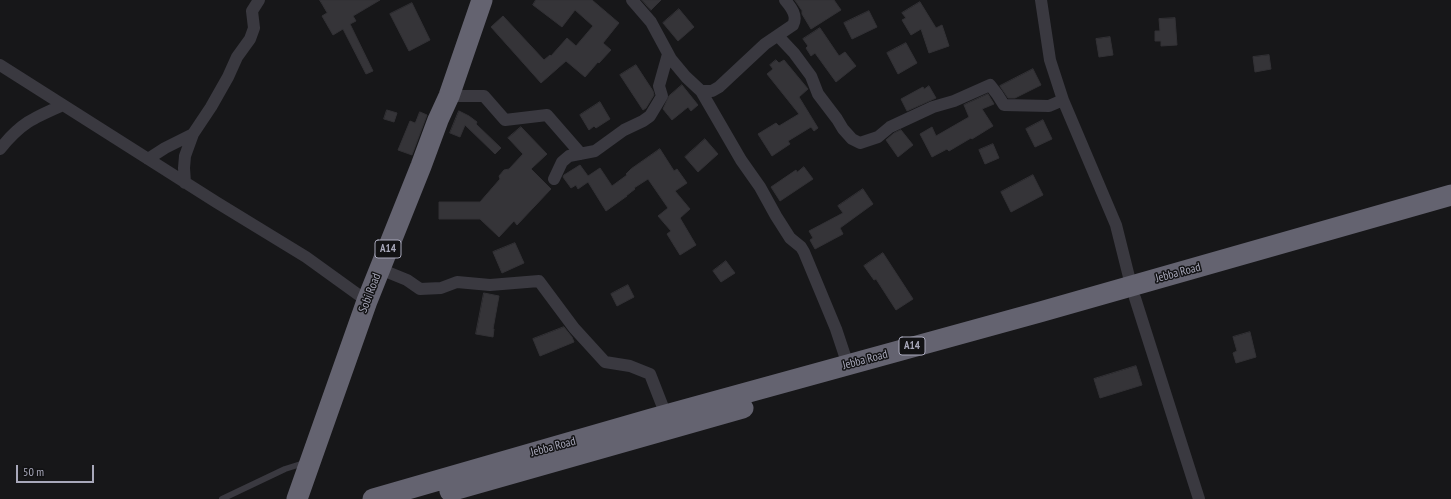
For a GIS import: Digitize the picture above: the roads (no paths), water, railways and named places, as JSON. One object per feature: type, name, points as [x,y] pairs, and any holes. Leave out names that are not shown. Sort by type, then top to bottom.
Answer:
[{"type":"highway","name":"Sobi Road","points":[[297,499],[367,301],[438,120],[449,96],[482,0]]},
{"type":"highway","name":"Jebba Road","points":[[373,499],[848,364],[1133,291],[1206,265],[1451,196]]},
{"type":"highway","name":"A14","points":[[422,499],[1133,291],[1451,208]]},
{"type":"street","points":[[185,183],[185,156],[193,134],[220,92],[237,57],[250,38],[254,28],[252,12],[259,0]]},
{"type":"street","points":[[632,0],[651,22],[668,54],[680,71],[701,91],[741,160],[760,187],[790,238],[801,247],[804,252],[836,329],[848,364]]},
{"type":"street","points":[[701,91],[712,91],[719,87],[765,44],[793,25],[795,21],[791,8],[785,0]]},
{"type":"street","points":[[1041,0],[1050,60],[1063,100],[1116,225],[1133,291],[1199,499]]},
{"type":"street","points":[[778,36],[794,53],[811,76],[818,94],[843,129],[852,139],[860,143],[878,137],[890,127],[933,107],[954,102],[990,85],[1004,106],[1049,106],[1063,100]]},
{"type":"street","points":[[554,180],[562,162],[569,156],[595,151],[624,130],[650,116],[662,96],[659,86],[668,54]]},
{"type":"street","points":[[0,65],[185,183],[306,257],[367,301]]},
{"type":"street","points":[[449,96],[484,96],[505,120],[547,115],[581,154]]},
{"type":"street","points":[[0,150],[10,136],[24,123],[63,105]]},
{"type":"street","points":[[148,159],[165,148],[193,134]]},
{"type":"street","points":[[380,269],[407,280],[420,289],[441,288],[457,282],[490,285],[539,281],[574,328],[605,362],[630,366],[650,374],[666,415]]},
{"type":"lane","points":[[222,499],[285,468],[310,462]]}]
